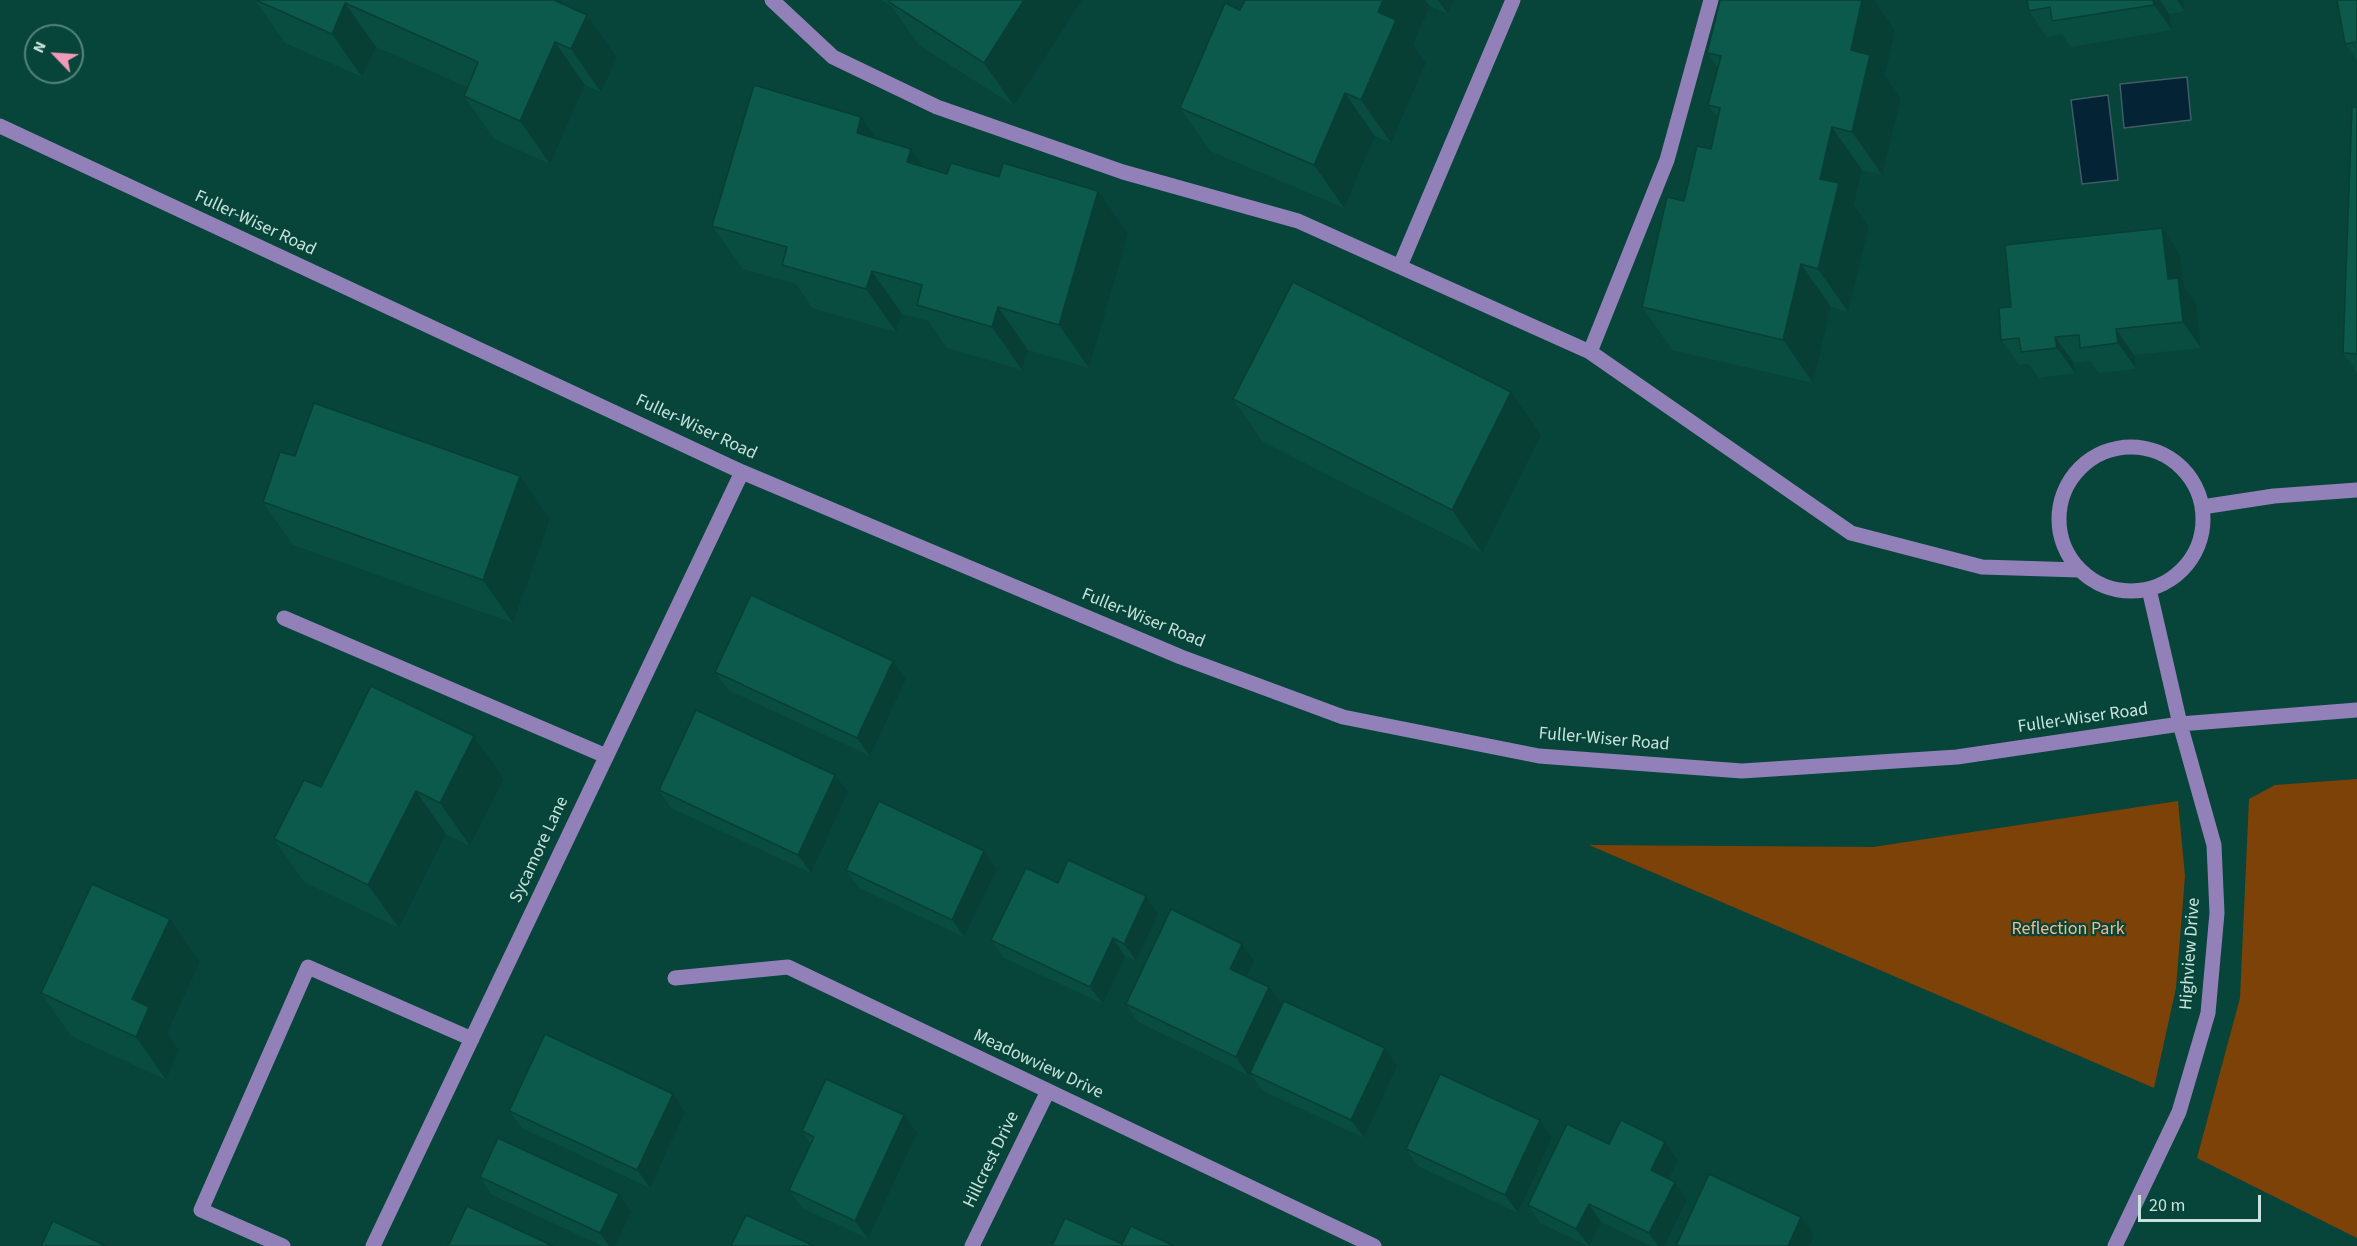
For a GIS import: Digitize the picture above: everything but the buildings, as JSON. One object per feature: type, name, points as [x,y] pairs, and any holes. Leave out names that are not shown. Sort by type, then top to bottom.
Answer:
[{"type":"street","points":[[772,0],[833,57],[937,106],[1124,172],[1298,221],[1590,352],[1851,533],[1982,567],[2079,570]]},
{"type":"street","points":[[1400,266],[1513,0]]},
{"type":"street","points":[[1590,352],[1666,160],[1711,0]]},
{"type":"street","name":"Fuller-Wiser Road","points":[[0,126],[742,472],[1181,657],[1343,717],[1539,756],[1742,771],[1957,757],[2180,724],[2357,710]]},
{"type":"street","points":[[2134,447],[2158,452],[2165,456],[2179,465],[2194,484],[2202,507],[2203,529],[2197,549],[2185,567],[2169,581],[2149,589],[2130,592],[2111,589],[2094,582],[2079,570],[2065,550],[2059,526],[2061,501],[2071,479],[2088,461],[2110,450],[2134,447]]},
{"type":"street","name":"Sycamore Lane","points":[[374,1246],[742,472]]},
{"type":"street","points":[[2202,507],[2274,496],[2357,490]]},
{"type":"street","name":"Highview Drive","points":[[2115,1246],[2179,1112],[2208,1013],[2217,913],[2214,845],[2180,724],[2149,589]]},
{"type":"street","points":[[284,618],[606,756]]},
{"type":"street","points":[[283,1246],[201,1210],[308,967],[472,1039]]},
{"type":"street","name":"Meadowview Drive","points":[[675,978],[788,967],[1374,1246]]},
{"type":"street","name":"Hillcrest Drive","points":[[972,1246],[1048,1091]]},
{"type":"green space","points":[[2357,779],[2357,1238],[2197,1158],[2240,998],[2249,799],[2275,785]]},
{"type":"green space","name":"Reflection Park","points":[[2178,801],[2185,876],[2176,988],[2154,1088],[1589,845],[1873,847]]},
{"type":"water","points":[[2187,77],[2191,120],[2124,128],[2120,84]]},
{"type":"water","points":[[2108,95],[2118,180],[2082,184],[2071,100]]}]
